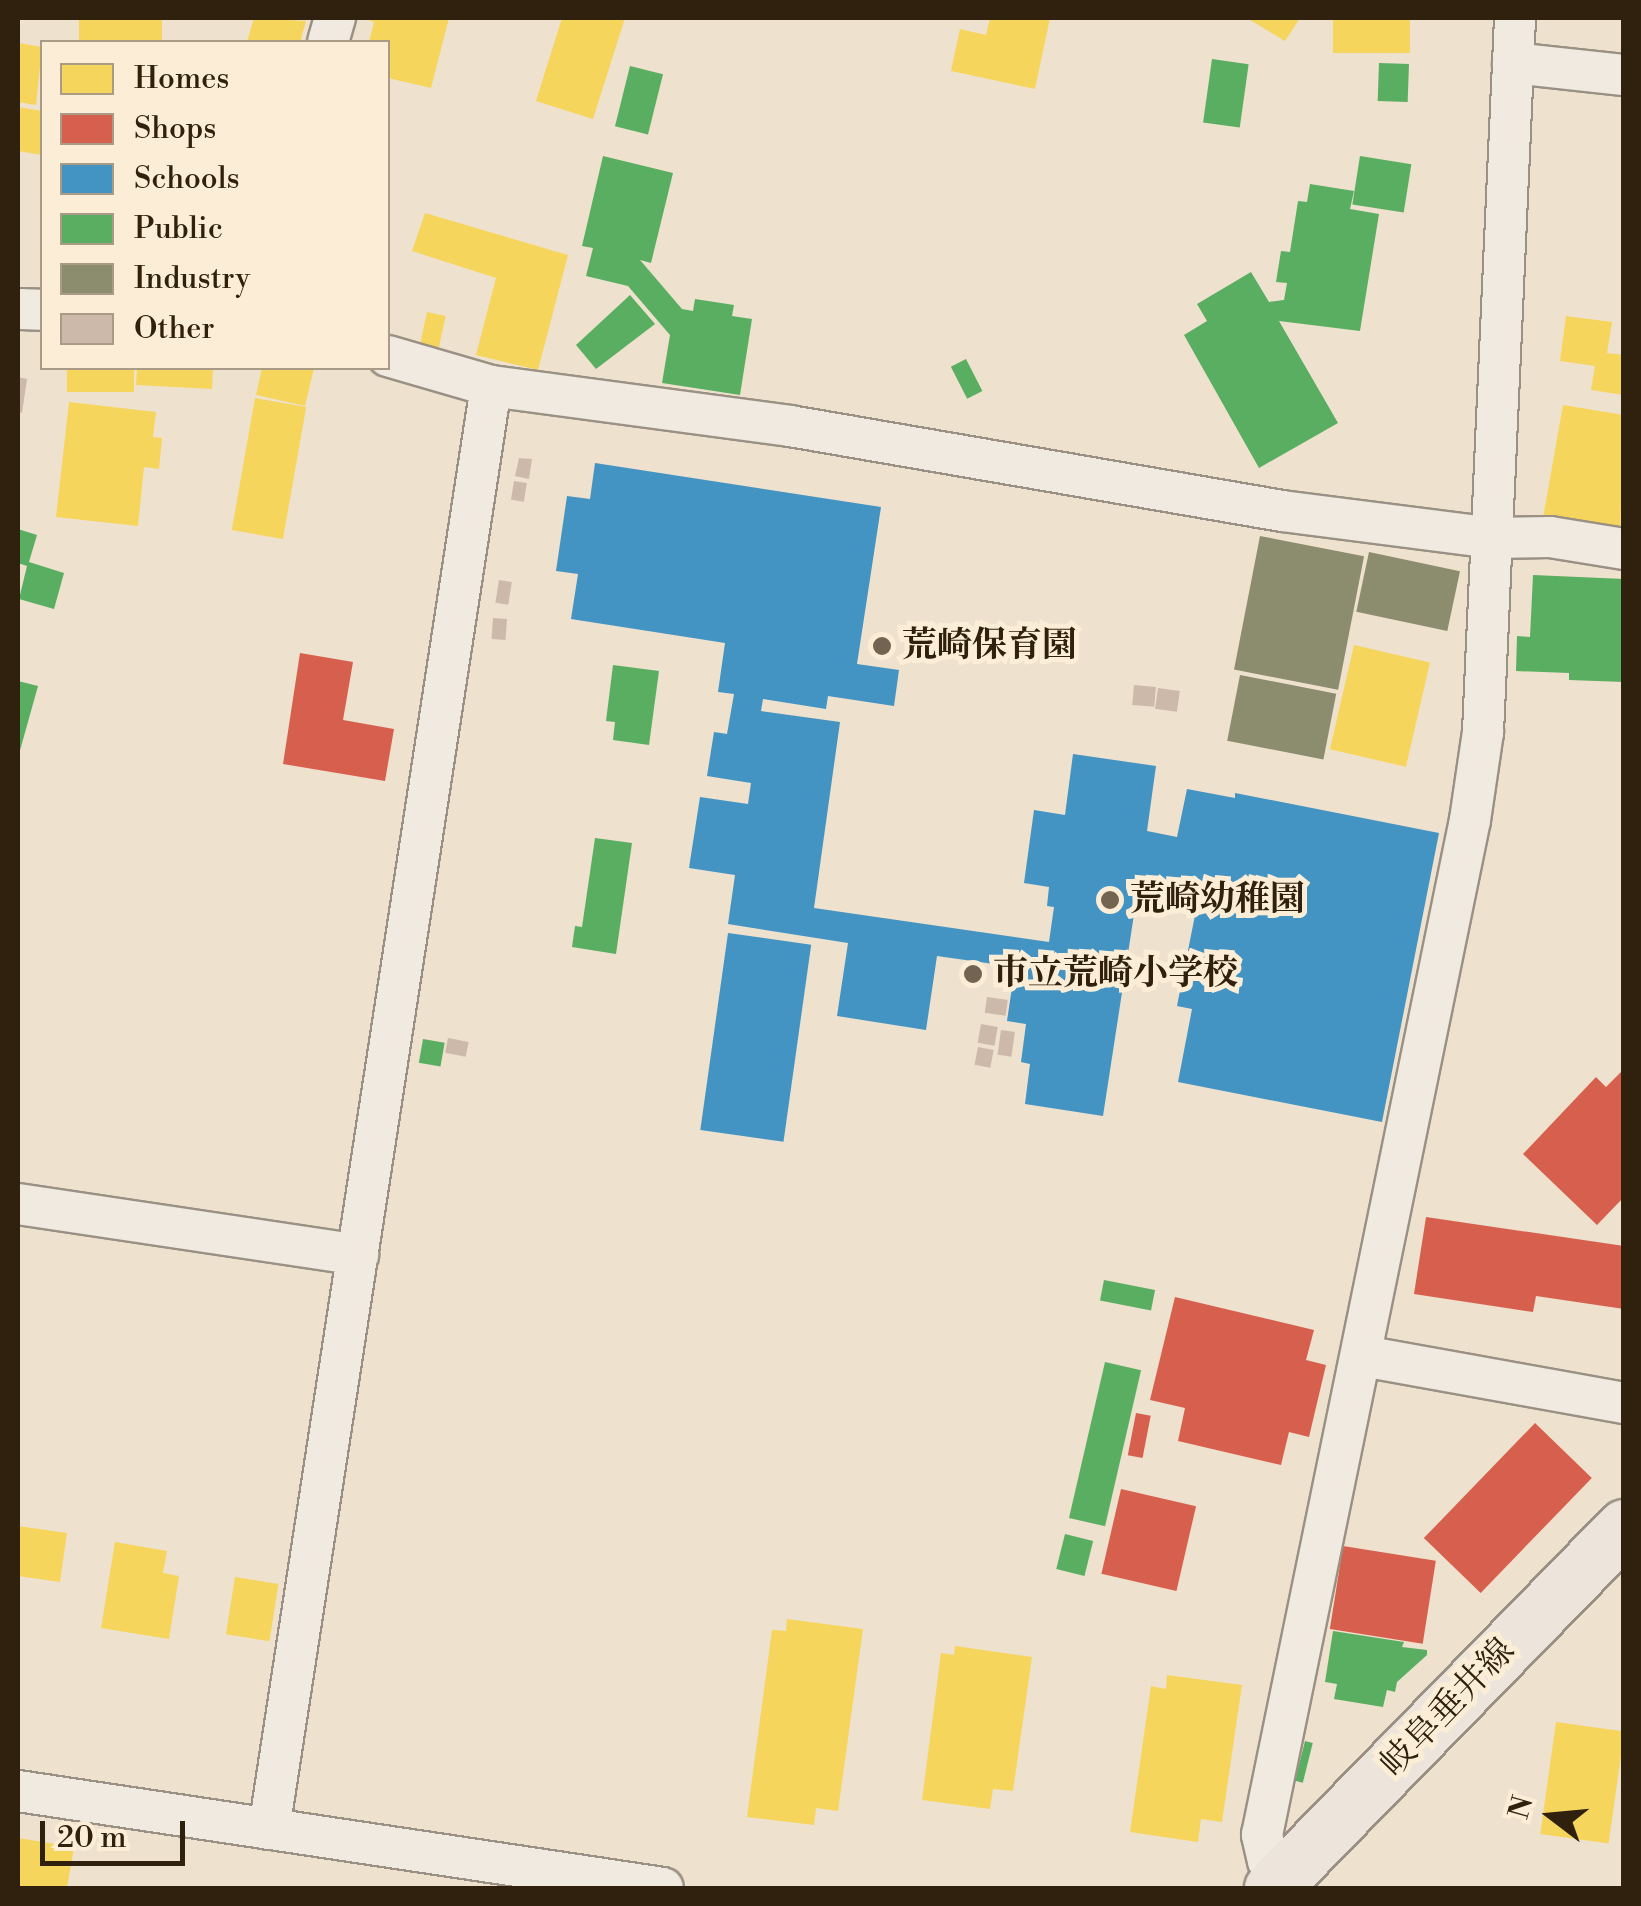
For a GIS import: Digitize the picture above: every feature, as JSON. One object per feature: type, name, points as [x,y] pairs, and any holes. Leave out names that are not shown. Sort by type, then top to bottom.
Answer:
[{"type":"main road","name":"岐阜垂井線","points":[[1278,1882],[1624,1527]]},
{"type":"street","points":[[1278,1882],[1262,1835],[1470,820],[1483,732],[1515,18]]},
{"type":"street","points":[[1513,63],[1624,75]]},
{"type":"street","points":[[390,357],[491,386],[790,426],[1282,511],[1494,538],[1550,537],[1624,549]]},
{"type":"street","points":[[268,1828],[491,386]]},
{"type":"street","points":[[18,1204],[358,1255]]},
{"type":"street","points":[[1362,1356],[1624,1402]]},
{"type":"street","points":[[18,1792],[663,1888]]},
{"type":"building: Homes","points":[[79,18],[162,18],[162,40],[79,40]]},
{"type":"building: Homes","points":[[254,18],[306,21],[301,40],[248,40]]},
{"type":"building: Homes","points":[[363,18],[449,18],[431,88],[390,78],[390,40],[370,40],[374,22]]},
{"type":"building: Homes","points":[[562,18],[625,18],[593,119],[536,101]]},
{"type":"building: Homes","points":[[990,18],[1050,18],[1035,89],[951,71],[960,29],[986,35]]},
{"type":"building: Homes","points":[[1247,18],[1300,18],[1285,41]]},
{"type":"building: Homes","points":[[1333,18],[1410,18],[1410,53],[1333,53]]},
{"type":"building: Homes","points":[[18,43],[40,47],[36,105],[18,102]]},
{"type":"building: Homes","points":[[18,107],[40,111],[40,155],[18,151]]},
{"type":"building: Homes","points":[[425,213],[568,255],[538,370],[476,355],[496,278],[412,251]]},
{"type":"building: Homes","points":[[427,312],[446,316],[438,350],[420,346]]},
{"type":"building: Homes","points":[[1566,316],[1612,322],[1607,353],[1624,355],[1624,395],[1591,390],[1595,366],[1560,361]]},
{"type":"building: Homes","points":[[67,370],[134,370],[134,392],[67,392]]},
{"type":"building: Homes","points":[[137,370],[213,370],[212,389],[136,385]]},
{"type":"building: Homes","points":[[262,370],[314,370],[305,406],[256,395]]},
{"type":"building: Homes","points":[[255,398],[306,407],[283,539],[232,530]]},
{"type":"building: Homes","points":[[69,402],[156,412],[153,437],[162,438],[159,469],[144,467],[138,526],[56,517]]},
{"type":"building: Homes","points":[[1563,405],[1624,415],[1620,531],[1543,518]]},
{"type":"building: Homes","points":[[1354,645],[1430,663],[1406,767],[1330,749]]},
{"type":"building: Homes","points":[[18,1526],[67,1533],[60,1582],[18,1576]]},
{"type":"building: Homes","points":[[115,1542],[167,1551],[163,1573],[179,1576],[169,1639],[101,1628]]},
{"type":"building: Homes","points":[[235,1577],[278,1584],[269,1641],[226,1634]]},
{"type":"building: Homes","points":[[787,1619],[863,1629],[838,1811],[816,1808],[814,1825],[747,1817],[772,1630],[786,1631]]},
{"type":"building: Homes","points":[[955,1646],[1032,1657],[1013,1791],[993,1789],[990,1809],[922,1800],[941,1653],[954,1655]]},
{"type":"building: Homes","points":[[1167,1675],[1242,1685],[1222,1822],[1201,1819],[1198,1842],[1130,1832],[1151,1686],[1166,1689]]},
{"type":"building: Homes","points":[[1556,1722],[1624,1732],[1609,1844],[1540,1834]]},
{"type":"building: Homes","points":[[18,1838],[74,1847],[67,1888],[18,1888]]},
{"type":"building: Shops","points":[[300,653],[353,662],[343,720],[394,729],[385,781],[283,764]]},
{"type":"building: Shops","points":[[1624,1069],[1624,1197],[1597,1225],[1523,1154],[1596,1077],[1606,1087]]},
{"type":"building: Shops","points":[[1426,1217],[1624,1246],[1624,1309],[1536,1296],[1533,1312],[1414,1294]]},
{"type":"building: Shops","points":[[1175,1297],[1314,1330],[1306,1360],[1326,1365],[1309,1437],[1289,1432],[1281,1465],[1178,1441],[1185,1408],[1150,1400]]},
{"type":"building: Shops","points":[[1136,1413],[1151,1416],[1143,1458],[1128,1455]]},
{"type":"building: Shops","points":[[1535,1423],[1592,1478],[1481,1593],[1424,1538]]},
{"type":"building: Shops","points":[[1121,1489],[1196,1506],[1176,1591],[1101,1574]]},
{"type":"building: Shops","points":[[1343,1546],[1436,1561],[1423,1644],[1330,1629]]},
{"type":"building: Schools","points":[[595,463],[881,507],[857,664],[899,670],[894,706],[828,696],[826,709],[763,699],[761,711],[840,722],[814,908],[1049,942],[1054,907],[1047,906],[1049,887],[1024,883],[1034,810],[1065,815],[1073,754],[1156,766],[1147,831],[1177,837],[1187,789],[1235,798],[1235,793],[1439,833],[1382,1122],[1178,1082],[1192,1009],[1177,1006],[1199,895],[1139,882],[1103,1116],[1025,1104],[1030,1064],[1021,1062],[1026,1024],[1007,1021],[1015,967],[937,956],[926,1030],[837,1016],[848,943],[728,924],[735,875],[689,868],[700,797],[748,804],[751,783],[707,776],[714,732],[727,734],[734,694],[718,692],[725,643],[571,619],[578,574],[556,571],[567,496],[590,499]]},
{"type":"building: Schools","points":[[728,933],[811,945],[783,1142],[700,1130]]},
{"type":"building: Public","points":[[1212,59],[1249,64],[1240,128],[1203,122]]},
{"type":"building: Public","points":[[1379,63],[1409,64],[1408,102],[1378,101]]},
{"type":"building: Public","points":[[630,66],[663,74],[648,134],[615,126]]},
{"type":"building: Public","points":[[603,156],[673,173],[651,263],[640,260],[682,309],[693,311],[695,299],[734,305],[732,316],[752,319],[740,395],[662,383],[670,335],[628,286],[586,276],[593,248],[582,246]]},
{"type":"building: Public","points":[[1360,156],[1411,164],[1404,213],[1352,204]]},
{"type":"building: Public","points":[[1310,184],[1354,191],[1350,209],[1379,214],[1360,331],[1279,321],[1338,423],[1259,468],[1184,335],[1207,321],[1197,304],[1251,272],[1269,302],[1284,300],[1287,283],[1276,282],[1281,251],[1290,252],[1298,201],[1307,202]]},
{"type":"building: Public","points":[[630,295],[655,324],[596,369],[576,345]]},
{"type":"building: Public","points":[[966,359],[982,391],[967,399],[951,367]]},
{"type":"building: Public","points":[[18,529],[37,535],[29,562],[64,573],[54,609],[19,599],[27,566],[18,563]]},
{"type":"building: Public","points":[[1533,575],[1624,579],[1624,682],[1569,680],[1569,673],[1516,671],[1517,636],[1530,637]]},
{"type":"building: Public","points":[[613,665],[659,671],[649,745],[613,740],[615,722],[606,721]]},
{"type":"building: Public","points":[[18,681],[38,686],[19,754],[18,753]]},
{"type":"building: Public","points":[[595,838],[632,843],[616,954],[572,947],[575,926],[582,927]]},
{"type":"building: Public","points":[[423,1039],[445,1043],[440,1066],[419,1063]]},
{"type":"building: Public","points":[[1104,1280],[1155,1290],[1151,1311],[1100,1301]]},
{"type":"building: Public","points":[[1105,1362],[1141,1370],[1105,1526],[1069,1518]]},
{"type":"building: Public","points":[[1065,1534],[1093,1541],[1084,1576],[1056,1569]]},
{"type":"building: Public","points":[[1333,1631],[1404,1642],[1402,1647],[1427,1650],[1427,1655],[1397,1682],[1395,1692],[1387,1690],[1383,1707],[1334,1699],[1337,1684],[1325,1682]]},
{"type":"building: Public","points":[[1305,1741],[1313,1743],[1303,1783],[1295,1781]]},
{"type":"building: Industry","points":[[1260,536],[1364,556],[1338,690],[1234,670]]},
{"type":"building: Industry","points":[[1369,552],[1460,571],[1447,631],[1356,612]]},
{"type":"building: Industry","points":[[1240,675],[1336,694],[1323,759],[1227,741]]},
{"type":"building: Other","points":[[18,377],[27,379],[22,413],[18,412]]},
{"type":"building: Other","points":[[519,458],[532,459],[529,479],[515,476]]},
{"type":"building: Other","points":[[514,481],[527,483],[524,502],[511,500]]},
{"type":"building: Other","points":[[499,580],[512,582],[508,605],[495,603]]},
{"type":"building: Other","points":[[493,618],[507,619],[506,640],[492,639]]},
{"type":"building: Other","points":[[1134,685],[1156,687],[1154,707],[1132,705]]},
{"type":"building: Other","points":[[1158,688],[1180,691],[1177,712],[1155,709]]},
{"type":"building: Other","points":[[996,967],[1013,970],[1010,987],[993,984]]},
{"type":"building: Other","points":[[987,997],[1008,1000],[1006,1016],[985,1013]]},
{"type":"building: Other","points":[[981,1024],[998,1027],[994,1046],[978,1043]]},
{"type":"building: Other","points":[[1001,1030],[1015,1032],[1011,1057],[998,1055]]},
{"type":"building: Other","points":[[448,1038],[469,1042],[466,1057],[445,1053]]},
{"type":"building: Other","points":[[978,1047],[994,1050],[990,1068],[975,1065]]},
{"type":"place","name":"荒崎保育園","points":[[882,646]]},
{"type":"place","name":"荒崎幼稚園","points":[[1110,900]]},
{"type":"place","name":"市立荒崎小学校","points":[[973,974]]}]
